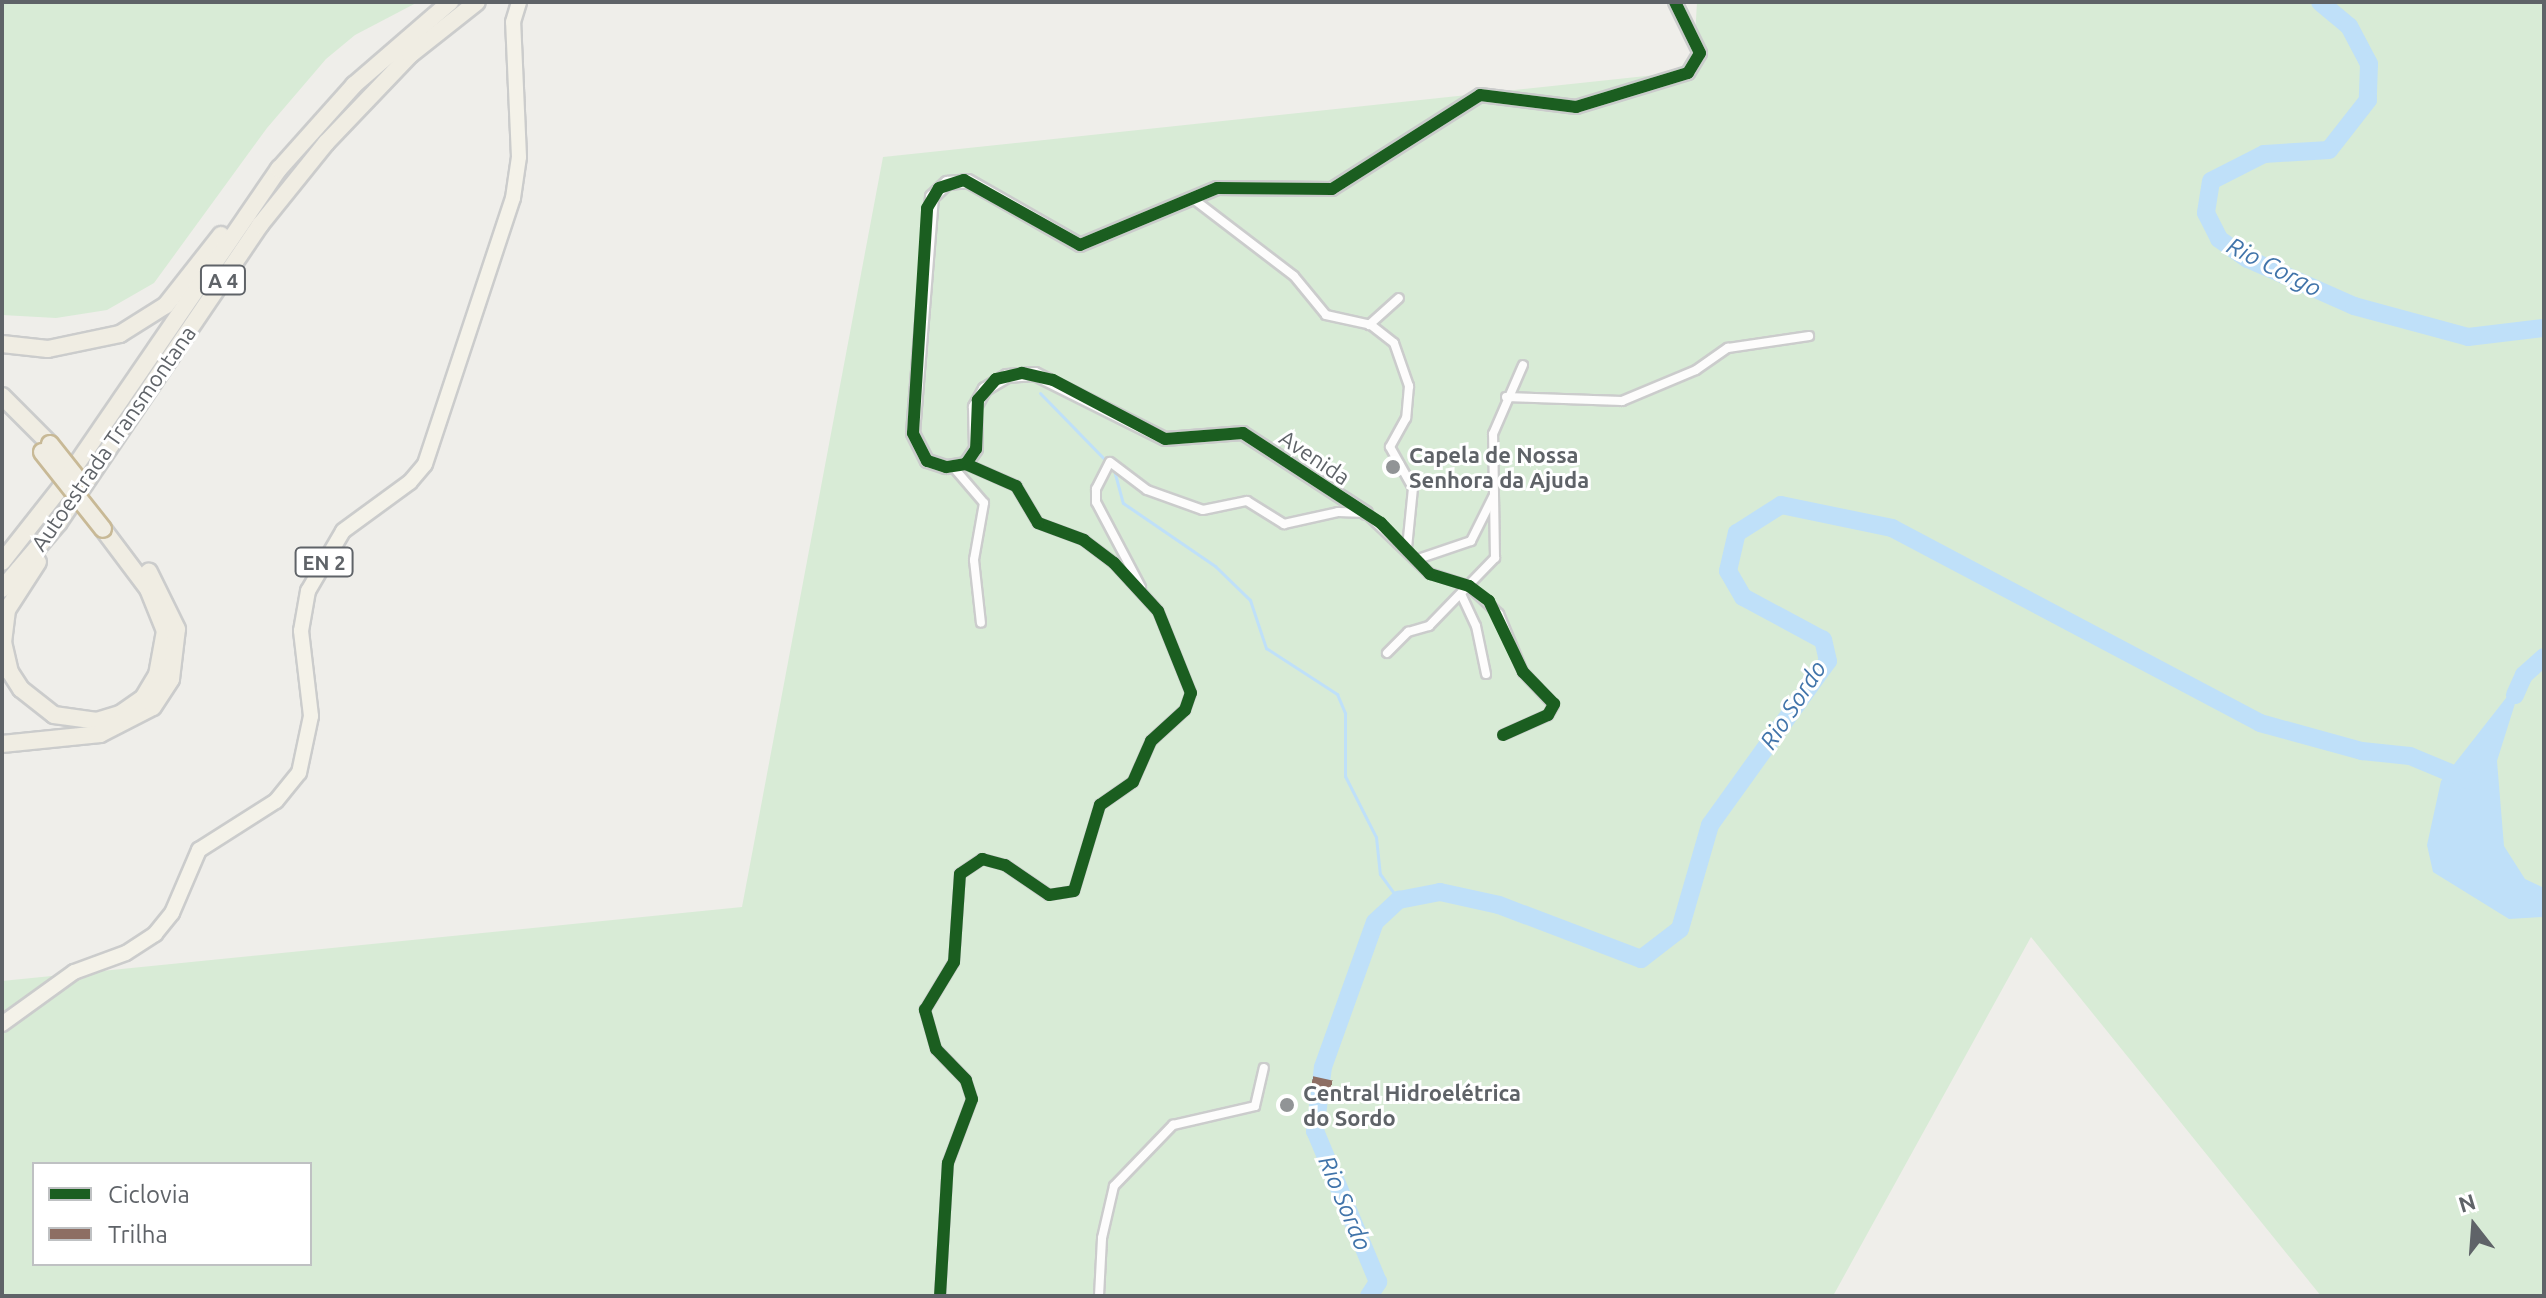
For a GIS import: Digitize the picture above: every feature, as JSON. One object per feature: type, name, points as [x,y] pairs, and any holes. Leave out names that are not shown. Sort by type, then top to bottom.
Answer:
[{"type":"highway","name":"Autoestrada Transmontana","points":[[2,589],[59,522],[260,225],[405,49],[450,2]]},
{"type":"highway","name":"Autoestrada Transmontana","points":[[2,562],[61,487],[247,215],[354,85],[477,2]]},
{"type":"highway","points":[[2,344],[48,349],[120,334],[166,305],[228,225],[247,215]]},
{"type":"highway","points":[[2,396],[171,606],[177,629],[171,679],[134,721],[100,734],[2,744]]},
{"type":"highway","points":[[2,410],[46,448]]},
{"type":"highway","points":[[59,522],[57,537],[7,610],[3,642],[21,689],[54,715],[75,720],[120,714],[143,698],[164,653],[159,611],[106,525]]},
{"type":"main road","name":"EN 2","points":[[2,1024],[74,972],[122,955],[155,934],[170,916],[199,850],[276,801],[299,773],[310,720],[301,631],[308,591],[345,529],[410,482],[425,464],[513,198],[519,157],[513,22],[519,2]]},
{"type":"street","points":[[1147,598],[1101,551],[1035,520],[1016,486],[960,466],[927,461],[913,433],[928,269],[926,211],[939,188],[968,181],[1080,245],[1222,188],[1312,192],[1339,187],[1480,95],[1568,108],[1676,78],[1700,58],[1675,2]]},
{"type":"street","points":[[1192,198],[1294,276],[1326,315],[1369,325],[1394,343],[1409,386],[1406,418],[1390,447],[1413,488],[1407,548]]},
{"type":"street","points":[[1369,325],[1399,298]]},
{"type":"street","points":[[1506,397],[1626,400],[1728,348],[1809,336]]},
{"type":"street","points":[[1387,653],[1408,632],[1428,627],[1481,573],[1497,551],[1492,436],[1506,397],[1523,365]]},
{"type":"street","name":"Avenida","points":[[960,466],[976,449],[978,400],[996,379],[1022,373],[1053,380],[1159,437],[1189,439],[1243,433],[1366,513],[1407,548],[1430,574],[1469,586]]},
{"type":"street","points":[[940,1296],[948,1163],[972,1099],[966,1080],[935,1047],[925,1010],[954,962],[960,876],[968,863],[982,859],[1005,865],[1049,895],[1064,896],[1079,886],[1100,805],[1131,784],[1149,743],[1191,697],[1187,671],[1096,502],[1096,489],[1110,462],[1151,492],[1203,510],[1247,501],[1284,524],[1338,512],[1366,513]]},
{"type":"street","points":[[960,466],[984,503],[974,560],[981,623]]},
{"type":"street","points":[[1418,559],[1471,541],[1494,495]]},
{"type":"street","points":[[1469,586],[1497,611],[1523,672],[1554,703],[1548,715],[1503,735]]},
{"type":"street","points":[[1461,594],[1467,618],[1476,626],[1486,674]]},
{"type":"street","points":[[1099,1296],[1102,1238],[1114,1186],[1173,1125],[1254,1107],[1264,1068]]},
{"type":"green space","points":[[2,2],[418,2],[355,35],[326,59],[267,128],[154,283],[107,310],[56,318],[2,315]]},
{"type":"green space","points":[[1697,2],[2544,2],[2544,1296],[2321,1296],[2031,937],[1833,1296],[2,1296],[2,981],[742,907],[883,157],[1693,71]]},
{"type":"water","points":[[2524,675],[2497,761],[2504,846],[2525,879],[2544,888],[2544,917],[2509,919],[2433,872],[2427,845],[2441,781]]},
{"type":"waterway","name":"Rio Corgo","points":[[2320,2],[2349,26],[2369,64],[2368,100],[2329,150],[2264,154],[2211,181],[2206,213],[2219,239],[2248,259],[2354,306],[2468,337],[2544,328]]},
{"type":"waterway","points":[[1040,393],[1107,462]]},
{"type":"waterway","points":[[1114,470],[1123,503],[1215,566],[1250,600],[1266,648],[1337,694],[1345,713],[1345,776],[1376,837],[1380,874],[1399,900]]},
{"type":"waterway","name":"Rio Sordo","points":[[1369,1296],[1378,1282],[1315,1131],[1323,1067],[1375,922],[1399,900],[1440,892],[1499,905],[1641,959],[1680,929],[1710,825],[1828,661],[1823,640],[1743,597],[1728,571],[1737,533],[1781,505],[1892,528],[2260,723],[2362,751],[2410,756],[2470,781]]},
{"type":"waterway","name":"Rio Corgo","points":[[2515,695],[2524,675],[2544,657]]},
{"type":"marked path","points":[[1312,1081],[1333,1086]]},
{"type":"cycle path","points":[[1503,735],[1548,715],[1554,704],[1523,672],[1489,601],[1469,586],[1430,574],[1381,523],[1243,433],[1165,439],[1053,380],[1022,373],[996,379],[978,400],[976,449],[966,464],[946,467],[927,461],[913,433],[927,208],[939,188],[964,180],[1080,245],[1217,188],[1332,189],[1480,95],[1576,107],[1688,73],[1700,53],[1675,2]]},
{"type":"cycle path","points":[[940,1296],[948,1163],[972,1099],[966,1080],[936,1049],[925,1010],[954,962],[960,874],[982,859],[1005,865],[1049,895],[1074,891],[1100,805],[1133,782],[1151,741],[1185,710],[1191,693],[1158,611],[1114,563],[1084,540],[1038,523],[1016,486],[966,464]]},
{"type":"place","name":"Capela de Nossa Senhora da Ajuda","points":[[1393,467]]},
{"type":"place","name":"Central Hidroelétrica do Sordo","points":[[1287,1105]]}]
